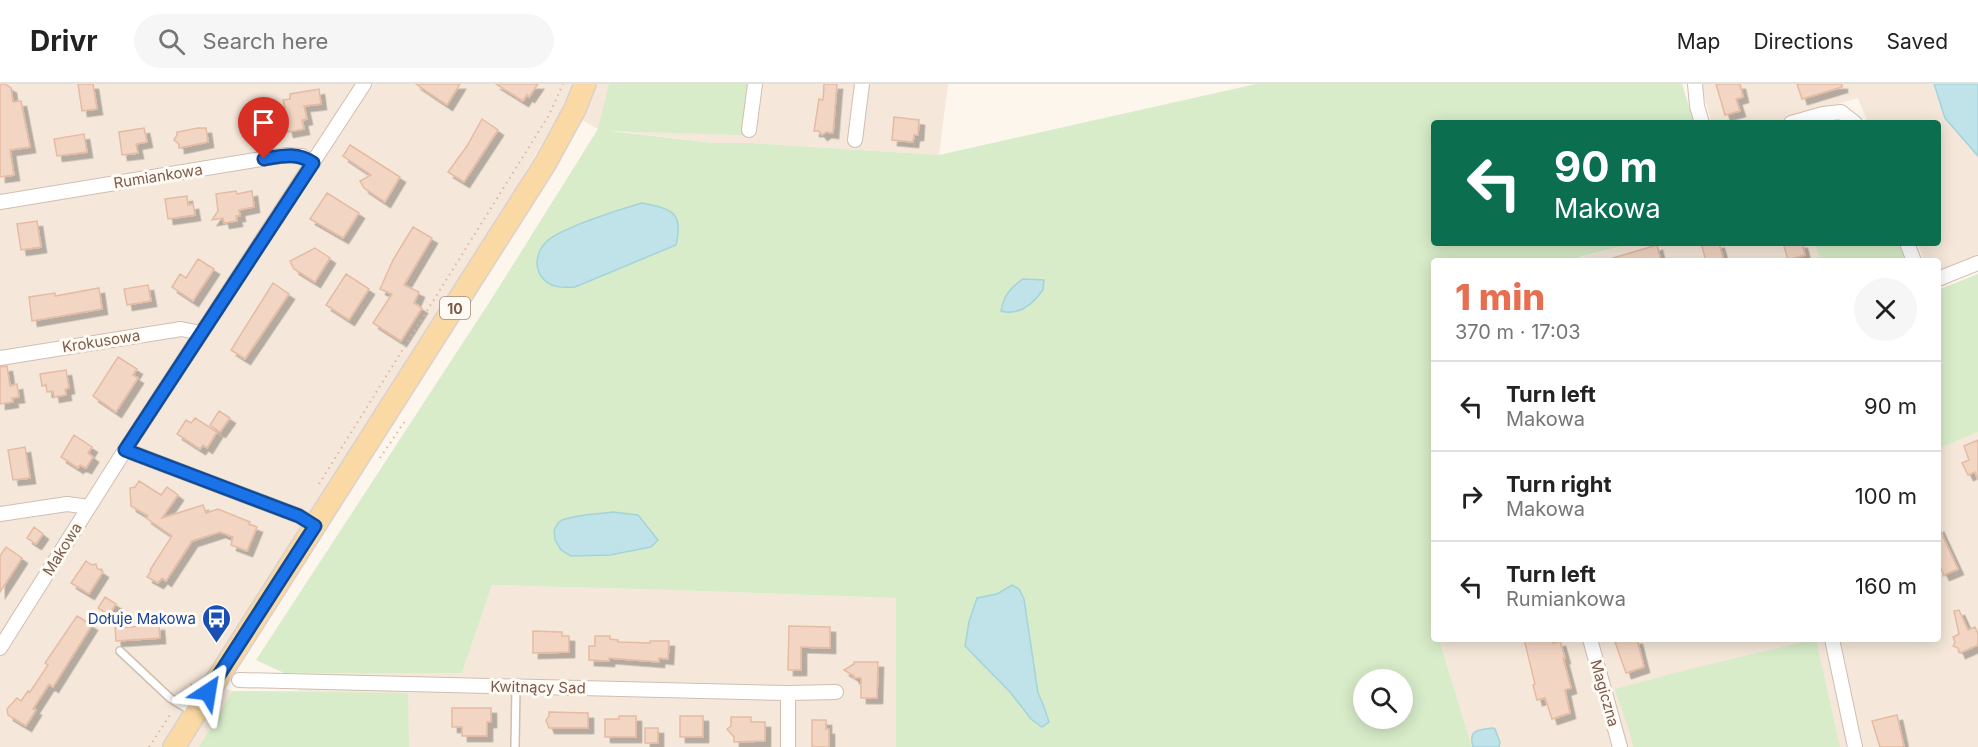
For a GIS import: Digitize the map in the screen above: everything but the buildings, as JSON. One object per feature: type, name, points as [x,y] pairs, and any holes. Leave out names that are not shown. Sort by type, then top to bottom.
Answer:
[{"type":"main road","name":"10","points":[[174,747],[545,164],[585,84]]},
{"type":"street","name":"Makowa","points":[[0,648],[125,450],[364,84]]},
{"type":"street","points":[[749,130],[755,84]]},
{"type":"street","points":[[855,140],[862,84]]},
{"type":"street","points":[[1695,84],[1701,120]]},
{"type":"street","points":[[1802,120],[1841,112],[1851,120]]},
{"type":"street","name":"Rumiankowa","points":[[0,202],[286,155],[302,156],[313,163]]},
{"type":"street","points":[[1941,278],[1978,263]]},
{"type":"street","name":"Krokusowa","points":[[0,358],[181,329],[201,333]]},
{"type":"street","points":[[125,450],[299,516],[315,526]]},
{"type":"street","points":[[0,514],[67,504],[89,507]]},
{"type":"street","name":"Magiczna","points":[[1591,642],[1620,747]]},
{"type":"street","points":[[1833,642],[1855,747]]},
{"type":"street","name":"Kwitnący Sad","points":[[239,680],[788,693],[836,692]]},
{"type":"street","points":[[788,693],[788,747]]},
{"type":"lane","points":[[120,651],[170,698],[195,714]]},
{"type":"lane","points":[[515,747],[516,687]]},
{"type":"path","points":[[316,489],[549,115],[563,84]]},
{"type":"shaded area","points":[[0,84],[948,84],[939,155],[752,143],[714,143],[598,129],[562,109],[467,272],[210,685],[233,691],[298,691],[301,673],[462,673],[492,585],[896,598],[896,747],[0,747]]},
{"type":"shaded area","points":[[1700,84],[1933,84],[1936,94],[1968,146],[1978,156],[1978,255],[1941,269],[1941,258],[1924,258],[1918,246],[1941,246],[1941,120],[1867,120],[1858,98],[1783,120],[1711,120]]},
{"type":"shaded area","points":[[1623,246],[1815,246],[1820,258],[1579,258]]},
{"type":"shaded area","points":[[1978,432],[1978,747],[1472,747],[1440,642],[1941,642],[1941,448]]},
{"type":"green space","points":[[609,84],[747,84],[742,135],[610,131],[714,143],[752,143],[939,155],[1256,84],[1682,84],[1693,120],[1431,120],[1431,246],[1622,246],[1580,258],[1431,258],[1431,642],[1440,642],[1472,747],[896,747],[896,598],[492,585],[462,673],[284,673],[256,660],[494,295],[598,129]]},
{"type":"green space","points":[[1815,246],[1899,246],[1905,258],[1820,258]]},
{"type":"green space","points":[[1978,274],[1978,432],[1941,448],[1941,289]]},
{"type":"green space","points":[[1803,642],[1817,642],[1840,747],[1633,747],[1615,689]]},
{"type":"green space","points":[[233,691],[408,693],[409,747],[199,747]]},
{"type":"water","points":[[1934,84],[1978,84],[1978,156],[1945,118]]},
{"type":"water","points":[[642,203],[661,207],[673,214],[678,225],[676,245],[575,287],[552,285],[544,280],[537,263],[546,242],[564,231],[591,220]]},
{"type":"water","points":[[1023,279],[1044,280],[1043,290],[1025,308],[1014,312],[1001,311],[1008,292]]},
{"type":"water","points":[[613,512],[638,515],[658,540],[651,547],[610,555],[571,556],[561,550],[555,540],[554,530],[563,520]]},
{"type":"water","points":[[1012,585],[1019,589],[1024,599],[1038,693],[1049,722],[1042,727],[1031,719],[1010,692],[965,646],[969,622],[977,598],[997,594]]},
{"type":"water","points":[[1493,728],[1500,742],[1499,747],[1473,747],[1473,734],[1479,730]]},
{"type":"place","name":"Dołuje Makowa","points":[[217,644]]},
{"type":"route","points":[[208,692],[315,526],[299,516],[125,450],[313,163],[302,156],[286,155],[264,159]]}]
